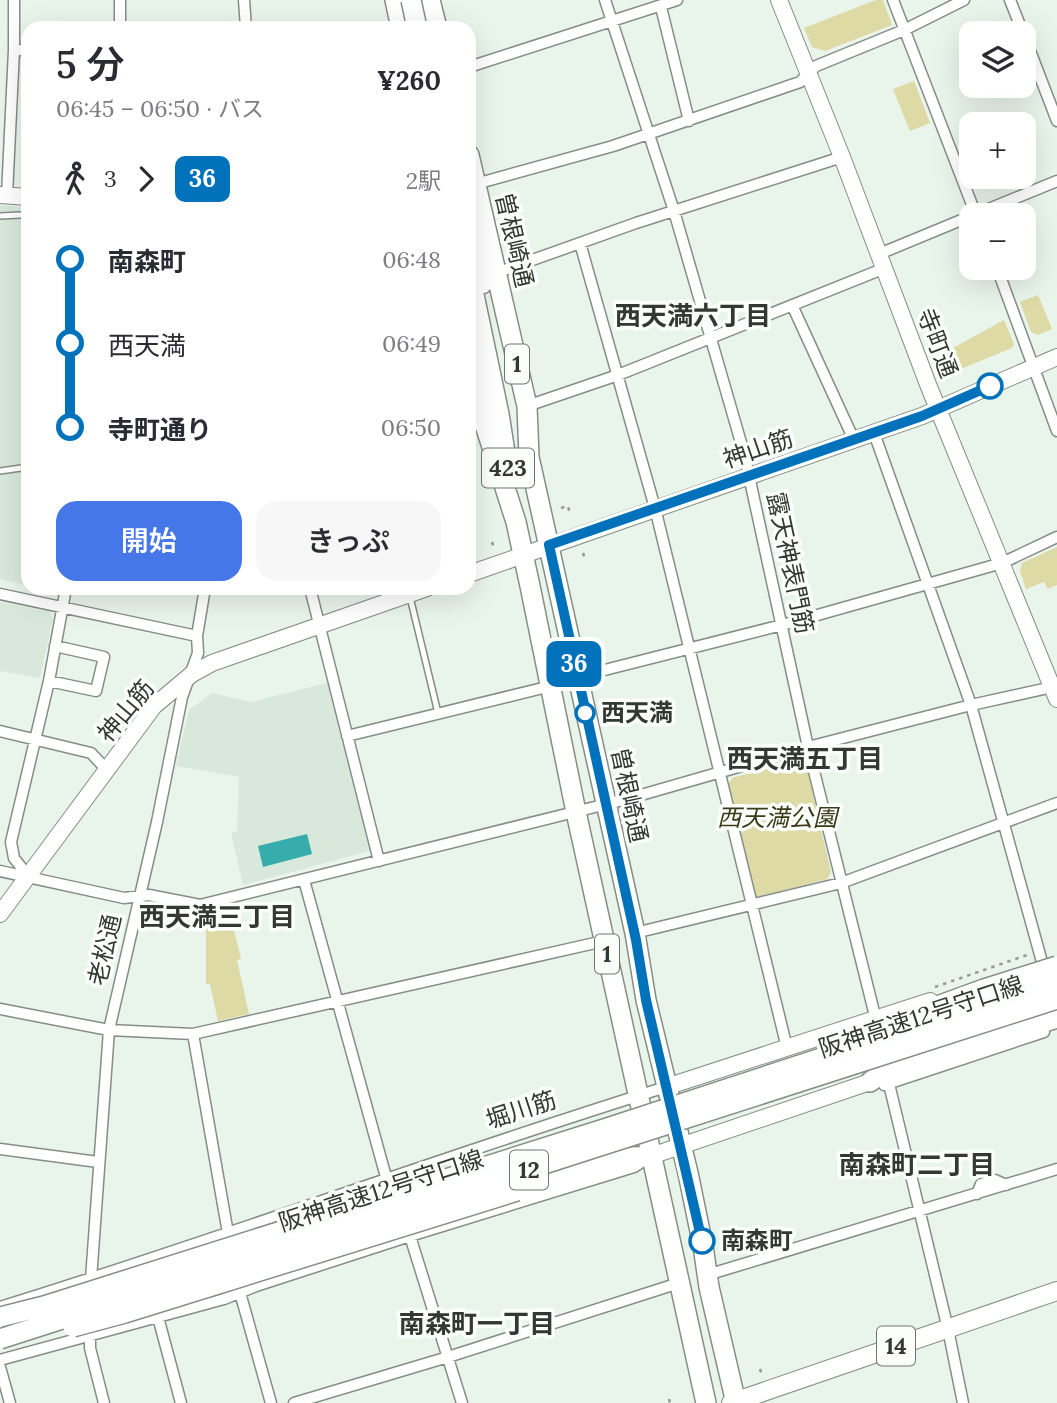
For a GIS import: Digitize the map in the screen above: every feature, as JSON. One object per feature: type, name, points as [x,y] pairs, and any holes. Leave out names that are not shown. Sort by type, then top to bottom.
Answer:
[{"type":"highway","points":[[395,0],[400,21]]},
{"type":"highway","points":[[411,0],[416,21]]},
{"type":"highway","points":[[422,0],[427,21]]},
{"type":"highway","points":[[430,0],[435,21]]},
{"type":"highway","name":"曽根崎通","points":[[476,196],[496,273],[497,416]]},
{"type":"highway","name":"423","points":[[476,269],[497,416],[529,457]]},
{"type":"highway","name":"423","points":[[476,307],[516,522]]},
{"type":"highway","name":"1","points":[[476,363],[497,416]]},
{"type":"highway","name":"曽根崎通","points":[[529,457],[635,933],[646,1000],[703,1246],[734,1403]]},
{"type":"highway","name":"1","points":[[516,522],[576,812],[706,1403]]},
{"type":"highway","points":[[857,1047],[903,1020],[1049,959]]},
{"type":"highway","name":"阪神高速12号守口線","points":[[0,1317],[44,1306],[292,1228],[1057,981]]},
{"type":"highway","name":"阪神高速12号守口線","points":[[0,1341],[1057,999]]},
{"type":"highway","points":[[879,1083],[879,1075],[1057,1018]]},
{"type":"highway","points":[[0,1341],[51,1333],[125,1313],[517,1191],[631,1157],[651,1156]]},
{"type":"main road","name":"14","points":[[734,1403],[1057,1291]]},
{"type":"street","points":[[14,0],[13,38],[21,50],[3,195],[21,196]]},
{"type":"street","points":[[120,0],[120,21]]},
{"type":"street","points":[[244,0],[246,21]]},
{"type":"street","name":"露天神表門筋","points":[[605,0],[674,211],[750,475],[808,747],[876,1020]]},
{"type":"street","name":"寺町通","points":[[779,0],[938,410],[1056,691]]},
{"type":"street","points":[[893,0],[969,203]]},
{"type":"street","points":[[476,183],[649,134],[800,82],[816,66],[904,30],[964,0]]},
{"type":"street","points":[[1010,0],[1018,21]]},
{"type":"street","points":[[476,65],[673,1]]},
{"type":"street","points":[[661,7],[689,121]]},
{"type":"street","points":[[0,38],[13,38]]},
{"type":"street","points":[[1036,67],[1057,121]]},
{"type":"street","points":[[496,273],[674,211],[842,157]]},
{"type":"street","points":[[1003,203],[1057,181]]},
{"type":"street","points":[[497,416],[618,375],[792,305],[959,222]]},
{"type":"street","points":[[580,243],[655,508],[787,1048]]},
{"type":"street","points":[[1001,280],[1057,431]]},
{"type":"street","points":[[792,305],[854,440]]},
{"type":"street","name":"神山筋","points":[[476,572],[938,410],[1057,357]]},
{"type":"street","points":[[874,433],[971,705],[1004,823],[1049,959],[999,1007]]},
{"type":"street","points":[[577,677],[782,625],[1002,563],[1057,537]]},
{"type":"street","points":[[0,594],[197,636]]},
{"type":"street","points":[[28,876],[14,858],[11,842],[49,681],[65,595]]},
{"type":"street","name":"老松通","points":[[104,1403],[90,1348],[90,1279],[109,1030],[157,822],[182,697],[198,653],[197,636],[204,595]]},
{"type":"street","points":[[312,595],[379,861]]},
{"type":"street","name":"神山筋","points":[[0,914],[155,706],[192,674],[212,663],[406,595]]},
{"type":"street","points":[[49,681],[96,691],[104,657],[55,646]]},
{"type":"street","points":[[347,736],[551,686]]},
{"type":"street","points":[[0,871],[124,898],[149,895],[200,905],[576,812],[971,705],[1056,691]]},
{"type":"street","points":[[0,732],[91,753],[107,770]]},
{"type":"street","points":[[635,933],[841,883],[1057,803]]},
{"type":"street","points":[[304,880],[386,1177]]},
{"type":"street","points":[[0,1009],[109,1030],[193,1034],[604,941]]},
{"type":"street","name":"堀川筋","points":[[0,1307],[228,1234],[386,1177],[876,1020],[1049,959]]},
{"type":"street","points":[[794,1074],[1057,988]]},
{"type":"street","points":[[0,1360],[224,1299],[410,1236],[634,1167],[651,1156],[681,1145],[1057,1028]]},
{"type":"street","points":[[193,1034],[232,1255],[271,1403]]},
{"type":"street","points":[[879,1083],[920,1212],[963,1403]]},
{"type":"street","points":[[0,1149],[98,1162]]},
{"type":"street","points":[[707,1275],[1057,1169]]},
{"type":"street","points":[[0,1326],[401,1201]]},
{"type":"street","points":[[410,1236],[462,1403]]},
{"type":"street","points":[[294,1403],[679,1283]]},
{"type":"street","points":[[158,1317],[181,1403]]},
{"type":"street","points":[[0,1367],[10,1403]]},
{"type":"lane","points":[[0,216],[20,215]]},
{"type":"lane","points":[[0,471],[21,468]]},
{"type":"lane","points":[[409,595],[438,713]]},
{"type":"path","points":[[561,508],[568,506],[570,514]]},
{"type":"path","points":[[492,542],[494,548]]},
{"type":"path","points":[[583,553],[585,559]]},
{"type":"path","points":[[925,991],[1049,959]]},
{"type":"path","points":[[760,1369],[762,1375]]},
{"type":"shaded area","points":[[0,205],[21,207],[21,584],[0,579]]},
{"type":"shaded area","points":[[0,602],[49,612],[53,619],[40,678],[0,671]]},
{"type":"shaded area","points":[[327,683],[370,851],[243,885],[231,833],[237,831],[239,777],[176,766],[189,710],[212,693],[250,702]]},
{"type":"green space","points":[[876,0],[883,0],[892,25],[825,51],[812,47],[804,28]]},
{"type":"green space","points":[[914,81],[930,123],[910,131],[893,89]]},
{"type":"green space","points":[[1038,295],[1052,329],[1038,335],[1031,332],[1020,302]]},
{"type":"green space","points":[[1004,320],[1014,344],[1012,348],[946,375],[938,372],[933,359]]},
{"type":"green space","points":[[1057,547],[1057,585],[1048,589],[1044,582],[1026,589],[1020,571],[1022,563]]},
{"type":"green space","name":"西天満公園","points":[[798,760],[806,764],[831,872],[827,879],[755,898],[728,785],[732,778]]},
{"type":"green space","points":[[228,905],[241,959],[237,960],[249,1014],[218,1021],[210,984],[206,984],[206,911]]},
{"type":"water","points":[[307,834],[312,854],[263,867],[258,846]]},
{"type":"bus line","name":"36","points":[[702,1241],[646,1000],[636,940],[549,545],[922,416],[990,386]]},
{"type":"place","name":"西天満","points":[[585,713]]},
{"type":"place","name":"南森町","points":[[702,1241]]},
{"type":"district","name":"西天満六丁目","points":[[693,316]]},
{"type":"district","name":"西天満五丁目","points":[[805,759]]},
{"type":"district","name":"西天満三丁目","points":[[217,917]]},
{"type":"district","name":"南森町二丁目","points":[[917,1165]]},
{"type":"district","name":"南森町一丁目","points":[[477,1324]]}]
